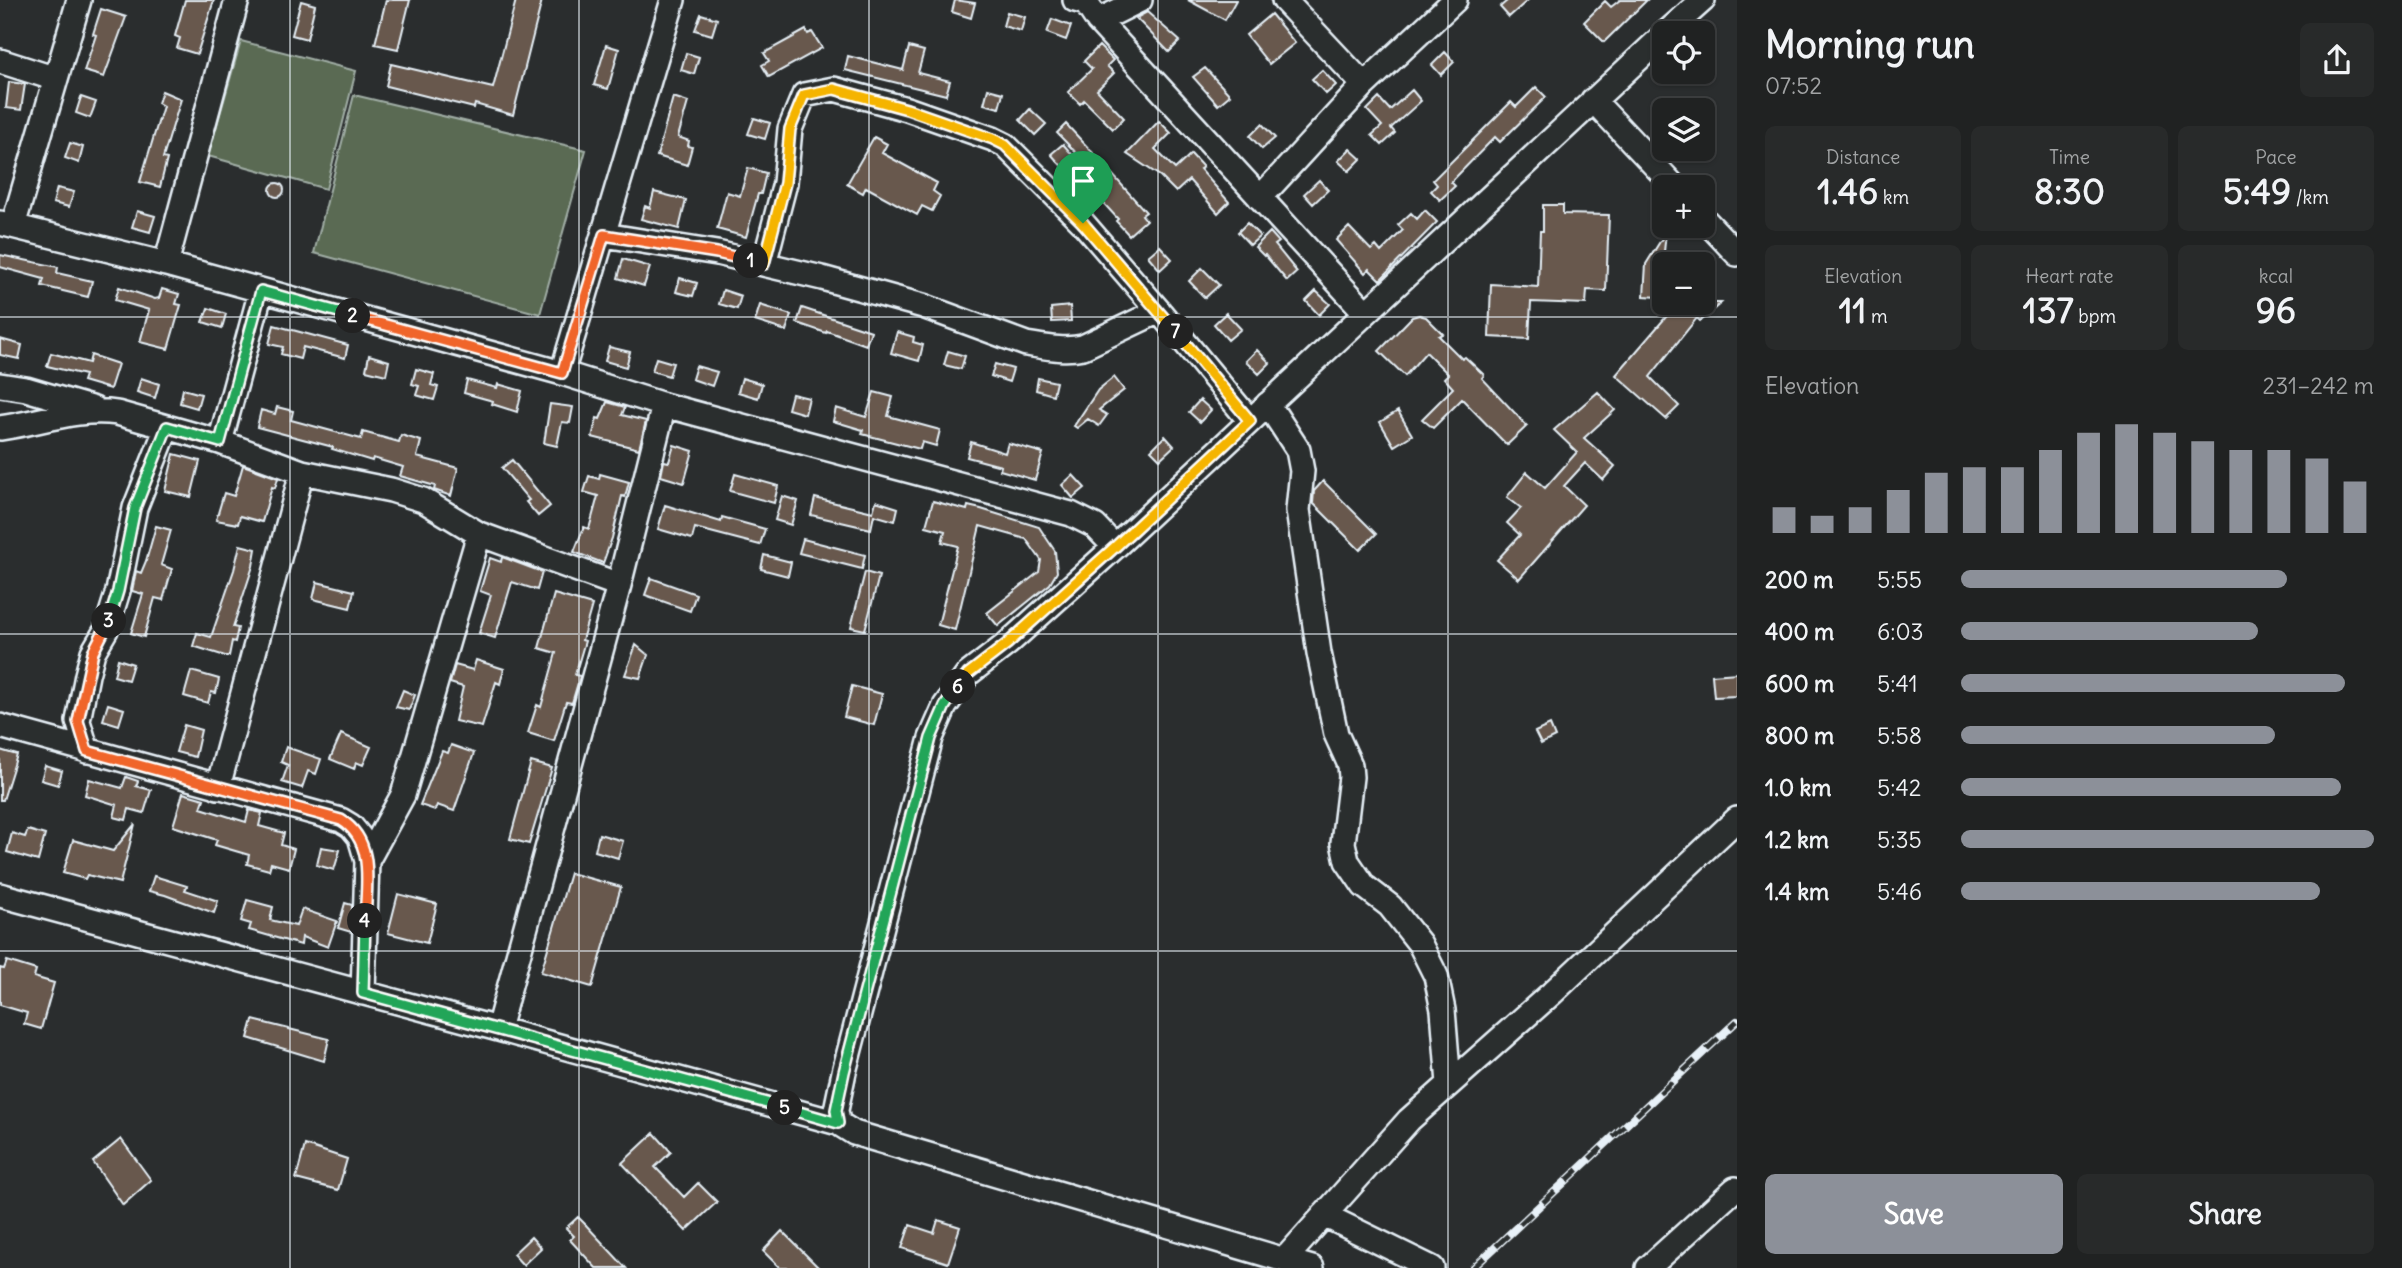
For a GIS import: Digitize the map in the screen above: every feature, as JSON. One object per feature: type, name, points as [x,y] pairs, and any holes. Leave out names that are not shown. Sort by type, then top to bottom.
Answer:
[{"type":"street","points":[[79,0],[56,79],[7,225],[166,264],[562,373],[664,405],[1071,514],[1095,526],[1115,547]]},
{"type":"street","points":[[166,264],[237,0]]},
{"type":"street","points":[[562,373],[673,0]]},
{"type":"street","points":[[1075,0],[1086,3],[1098,22],[1366,313]]},
{"type":"street","points":[[1098,22],[1140,0]]},
{"type":"street","points":[[1284,0],[1364,85]]},
{"type":"street","points":[[1260,198],[1364,85],[1455,0]]},
{"type":"street","points":[[1680,21],[1703,0]]},
{"type":"street","points":[[838,1123],[836,1110],[844,1072],[931,738],[945,706],[968,674],[1007,644],[1115,547],[1652,46]]},
{"type":"street","points":[[0,61],[56,79]]},
{"type":"street","points":[[764,264],[785,183],[790,129],[804,95],[834,89],[907,109],[1005,145],[1083,223],[1250,421]]},
{"type":"street","points":[[1593,100],[1664,175]]},
{"type":"street","points":[[1715,231],[1737,254]]},
{"type":"street","points":[[604,235],[717,253],[764,264],[923,306],[1027,344],[1044,347],[1083,347],[1159,311]]},
{"type":"street","points":[[220,442],[261,291]]},
{"type":"street","points":[[0,385],[26,389],[220,442],[302,472],[391,490],[423,500],[479,534],[619,585]]},
{"type":"street","points":[[1268,404],[1298,450],[1302,471],[1298,510],[1319,653],[1336,734],[1350,765],[1343,843],[1347,861],[1364,886],[1390,906],[1420,944],[1436,976],[1443,1010],[1450,1084]]},
{"type":"street","points":[[498,1029],[619,585],[664,405]]},
{"type":"street","points":[[0,428],[100,411]]},
{"type":"street","points":[[87,751],[78,721],[87,675],[93,652],[106,630],[118,591],[135,508],[167,427]]},
{"type":"street","points":[[218,787],[302,472]]},
{"type":"street","points":[[367,861],[403,795],[479,534]]},
{"type":"street","points":[[0,726],[341,820],[351,826],[359,837],[367,861],[363,993]]},
{"type":"street","points":[[1285,1259],[1409,1120],[1552,993],[1737,819]]},
{"type":"street","points":[[0,895],[838,1123],[854,1133],[1311,1268]]},
{"type":"street","points":[[1648,1268],[1735,1189]]},
{"type":"street","points":[[1324,1215],[1432,1268]]},
{"type":"green space","points":[[241,41],[356,71],[326,189],[208,156]]},
{"type":"green space","points":[[354,95],[586,150],[540,314],[314,253]]},
{"type":"building","points":[[185,0],[214,0],[197,54],[177,48],[180,38],[175,36]]},
{"type":"building","points":[[386,0],[410,0],[398,49],[375,44]]},
{"type":"building","points":[[516,0],[542,0],[513,115],[475,104],[474,108],[386,86],[391,64],[493,88]]},
{"type":"building","points":[[955,0],[975,3],[971,18],[952,12]]},
{"type":"building","points":[[1188,0],[1236,0],[1225,20]]},
{"type":"building","points":[[1508,0],[1528,0],[1509,17],[1500,7]]},
{"type":"building","points":[[1620,0],[1647,0],[1604,42],[1584,22],[1605,1],[1611,7]]},
{"type":"building","points":[[301,1],[315,5],[307,39],[292,35]]},
{"type":"building","points":[[101,9],[126,17],[104,77],[84,71]]},
{"type":"building","points":[[1007,12],[1025,17],[1021,31],[1003,26]]},
{"type":"building","points":[[1147,12],[1180,41],[1169,52],[1136,18]]},
{"type":"building","points":[[701,14],[717,19],[712,35],[695,30]]},
{"type":"building","points":[[1271,14],[1295,43],[1269,64],[1246,35]]},
{"type":"building","points":[[1052,19],[1071,26],[1066,40],[1047,33]]},
{"type":"building","points":[[806,30],[808,34],[812,32],[822,48],[769,77],[762,65],[769,61],[764,53]]},
{"type":"building","points":[[606,45],[619,49],[608,89],[594,85]]},
{"type":"building","points":[[1099,46],[1113,60],[1107,66],[1114,73],[1097,90],[1124,118],[1113,129],[1084,100],[1080,104],[1068,92],[1092,69],[1084,61]]},
{"type":"building","points":[[909,47],[924,51],[918,73],[950,81],[946,95],[845,70],[848,56],[903,70]]},
{"type":"building","points":[[1445,52],[1454,62],[1441,75],[1432,65]]},
{"type":"building","points":[[686,53],[699,57],[694,74],[681,70]]},
{"type":"building","points":[[1205,68],[1230,95],[1218,105],[1193,77]]},
{"type":"building","points":[[1322,70],[1336,85],[1326,94],[1312,79]]},
{"type":"building","points":[[9,82],[25,84],[21,110],[6,108]]},
{"type":"building","points":[[1536,87],[1546,97],[1500,142],[1495,137],[1451,182],[1455,186],[1440,200],[1431,191],[1437,185],[1433,180],[1511,102],[1516,107]]},
{"type":"building","points":[[988,89],[1003,93],[999,108],[984,104]]},
{"type":"building","points":[[1412,90],[1421,101],[1391,128],[1395,133],[1382,145],[1372,135],[1382,126],[1367,110],[1379,98],[1390,110]]},
{"type":"building","points":[[162,91],[181,99],[163,158],[167,159],[160,187],[140,182],[163,106],[158,103]]},
{"type":"building","points":[[81,97],[96,102],[90,118],[76,113]]},
{"type":"building","points":[[673,97],[688,102],[678,137],[689,141],[688,146],[692,147],[687,165],[657,156]]},
{"type":"building","points":[[1030,109],[1046,124],[1035,135],[1020,120]]},
{"type":"building","points":[[754,118],[770,123],[765,139],[748,134]]},
{"type":"building","points":[[1159,121],[1171,133],[1155,149],[1175,169],[1191,154],[1203,167],[1200,169],[1229,202],[1218,213],[1189,180],[1176,192],[1160,176],[1127,154]]},
{"type":"building","points":[[1066,124],[1094,154],[1085,162],[1057,133]]},
{"type":"building","points":[[1262,124],[1275,138],[1262,149],[1250,136]]},
{"type":"building","points":[[874,137],[887,144],[882,153],[937,183],[933,191],[940,196],[932,211],[922,206],[917,215],[866,187],[863,193],[847,184]]},
{"type":"building","points":[[70,143],[83,147],[79,163],[65,158]]},
{"type":"building","points":[[1063,144],[1091,176],[1103,164],[1146,212],[1142,215],[1146,220],[1129,235],[1086,184],[1081,188],[1051,154]]},
{"type":"building","points":[[1350,149],[1361,159],[1349,171],[1338,161]]},
{"type":"building","points":[[748,168],[766,173],[746,237],[717,229],[727,192],[740,196]]},
{"type":"building","points":[[1319,180],[1328,190],[1313,204],[1304,194]]},
{"type":"building","points":[[277,183],[282,185],[282,195],[277,197],[272,195],[270,190],[272,185]]},
{"type":"building","points":[[57,188],[74,192],[69,207],[53,203]]},
{"type":"building","points":[[654,192],[686,200],[679,229],[641,219],[645,206],[650,208]]},
{"type":"building","points":[[1543,205],[1563,205],[1563,214],[1609,215],[1606,291],[1587,290],[1586,304],[1531,302],[1529,339],[1489,337],[1491,284],[1538,287]]},
{"type":"building","points":[[1425,210],[1437,222],[1380,280],[1369,269],[1365,273],[1336,240],[1349,227],[1371,250],[1376,246],[1381,252],[1403,230],[1398,225],[1411,213],[1417,219]]},
{"type":"building","points":[[137,211],[155,216],[150,232],[132,227]]},
{"type":"building","points":[[1247,223],[1260,236],[1250,245],[1238,232]]},
{"type":"building","points":[[1270,232],[1279,242],[1275,245],[1297,272],[1287,281],[1255,247]]},
{"type":"building","points":[[1662,238],[1665,238],[1664,252],[1654,252]]},
{"type":"building","points":[[1160,246],[1172,259],[1160,270],[1148,256]]},
{"type":"building","points":[[1652,254],[1652,297],[1644,296],[1646,264]]},
{"type":"building","points":[[0,255],[58,267],[57,273],[92,281],[88,297],[42,286],[44,279],[0,267]]},
{"type":"building","points":[[623,259],[650,267],[644,286],[618,278]]},
{"type":"building","points":[[1202,268],[1219,285],[1205,298],[1189,281]]},
{"type":"building","points":[[680,278],[697,283],[693,296],[676,292]]},
{"type":"building","points":[[119,287],[155,299],[159,298],[162,289],[179,294],[176,304],[181,305],[168,349],[140,342],[149,310],[115,300]]},
{"type":"building","points":[[723,290],[741,296],[737,309],[719,304]]},
{"type":"building","points":[[1316,291],[1330,304],[1319,315],[1306,301]]},
{"type":"building","points":[[760,305],[791,315],[786,331],[755,321]]},
{"type":"building","points":[[1070,306],[1071,321],[1052,322],[1051,308]]},
{"type":"building","points":[[208,308],[226,314],[222,328],[203,322]]},
{"type":"building","points":[[802,308],[871,331],[866,345],[797,323]]},
{"type":"building","points":[[1226,313],[1241,329],[1228,340],[1214,324]]},
{"type":"building","points":[[1668,315],[1707,315],[1700,321],[1697,318],[1650,377],[1679,406],[1666,419],[1616,375]]},
{"type":"building","points":[[1412,317],[1426,317],[1443,334],[1439,336],[1462,359],[1465,357],[1484,375],[1482,378],[1527,426],[1507,445],[1462,399],[1433,428],[1422,419],[1453,388],[1444,378],[1448,374],[1426,352],[1405,376],[1379,351]]},
{"type":"building","points":[[274,325],[348,345],[345,358],[303,347],[300,359],[281,354],[283,347],[269,344]]},
{"type":"building","points":[[897,332],[914,337],[913,342],[923,345],[919,361],[891,353]]},
{"type":"building","points":[[0,339],[22,345],[19,359],[0,355]]},
{"type":"building","points":[[609,347],[630,352],[626,367],[605,361]]},
{"type":"building","points":[[1257,350],[1270,363],[1259,374],[1246,361]]},
{"type":"building","points":[[948,351],[965,356],[961,369],[944,365]]},
{"type":"building","points":[[51,353],[89,363],[91,355],[118,364],[110,389],[83,381],[85,375],[47,366]]},
{"type":"building","points":[[369,355],[389,361],[386,375],[366,370]]},
{"type":"building","points":[[656,358],[673,363],[669,376],[652,371]]},
{"type":"building","points":[[995,364],[1013,369],[1009,382],[991,376]]},
{"type":"building","points":[[696,366],[717,372],[712,386],[692,379]]},
{"type":"building","points":[[416,369],[434,374],[431,385],[438,387],[434,400],[416,395],[419,386],[412,384]]},
{"type":"building","points":[[1114,377],[1124,390],[1099,410],[1107,415],[1099,426],[1088,419],[1077,428],[1074,426],[1098,390]]},
{"type":"building","points":[[141,378],[159,384],[155,398],[137,392]]},
{"type":"building","points":[[742,378],[762,384],[758,398],[738,392]]},
{"type":"building","points":[[1038,378],[1056,382],[1053,395],[1036,390]]},
{"type":"building","points":[[467,380],[497,388],[498,384],[522,391],[517,412],[492,404],[493,401],[464,393]]},
{"type":"building","points":[[183,389],[201,394],[197,408],[180,403]]},
{"type":"building","points":[[874,392],[893,397],[888,416],[940,430],[936,446],[922,442],[920,449],[862,434],[863,430],[833,421],[836,408],[866,417]]},
{"type":"building","points":[[1598,392],[1615,410],[1584,438],[1615,466],[1603,480],[1585,463],[1564,486],[1584,505],[1519,579],[1497,560],[1520,535],[1507,523],[1521,508],[1507,497],[1527,472],[1545,488],[1577,452],[1554,430]]},
{"type":"building","points":[[792,394],[809,398],[805,414],[788,409]]},
{"type":"building","points":[[1200,400],[1211,410],[1200,422],[1189,412]]},
{"type":"building","points":[[607,402],[625,407],[622,415],[646,421],[639,449],[592,437],[597,418],[600,419]]},
{"type":"building","points":[[550,404],[573,407],[570,423],[562,422],[557,446],[544,443]]},
{"type":"building","points":[[277,407],[293,411],[291,420],[361,439],[363,432],[399,442],[401,435],[421,441],[417,457],[458,468],[451,496],[434,490],[435,486],[400,476],[403,467],[373,458],[372,461],[332,449],[333,447],[257,427],[261,410],[275,414]]},
{"type":"building","points":[[1398,411],[1412,435],[1394,446],[1380,422]]},
{"type":"building","points":[[1165,436],[1174,446],[1160,459],[1151,450]]},
{"type":"building","points":[[971,442],[1005,453],[1008,443],[1043,453],[1035,480],[1000,470],[1001,466],[967,457]]},
{"type":"building","points":[[674,445],[693,451],[684,483],[661,476],[664,461],[669,462]]},
{"type":"building","points":[[174,454],[200,461],[191,497],[165,491]]},
{"type":"building","points":[[512,460],[550,506],[538,516],[526,502],[529,500],[502,468]]},
{"type":"building","points":[[243,465],[278,478],[275,488],[272,487],[262,522],[240,516],[238,524],[216,520],[224,493],[234,496]]},
{"type":"building","points":[[600,474],[629,482],[625,497],[622,496],[603,563],[574,552],[584,527],[589,529],[598,496],[584,492],[589,476],[599,479]]},
{"type":"building","points":[[735,474],[778,486],[774,503],[730,491]]},
{"type":"building","points":[[1073,475],[1085,488],[1073,498],[1062,485]]},
{"type":"building","points":[[1323,481],[1376,534],[1360,550],[1313,503],[1314,491]]},
{"type":"building","points":[[782,496],[798,501],[791,525],[775,520]]},
{"type":"building","points":[[815,498],[873,512],[876,501],[898,508],[895,521],[874,515],[871,529],[811,515]]},
{"type":"building","points":[[933,501],[967,510],[968,506],[981,509],[1039,527],[1055,551],[1057,572],[1050,584],[998,626],[987,613],[1039,572],[1041,560],[1026,539],[980,526],[955,630],[938,625],[958,546],[942,542],[945,531],[926,526]]},
{"type":"building","points":[[665,505],[721,522],[722,517],[765,529],[760,545],[695,528],[692,539],[658,529]]},
{"type":"building","points":[[156,526],[171,530],[161,565],[172,569],[163,600],[155,598],[144,637],[131,633],[143,594],[132,591],[136,571],[141,573]]},
{"type":"building","points":[[803,539],[865,555],[862,569],[799,553]]},
{"type":"building","points":[[240,545],[256,549],[233,627],[238,628],[235,642],[232,641],[229,656],[225,656],[193,646],[197,633],[211,637]]},
{"type":"building","points":[[764,555],[791,562],[788,576],[761,569]]},
{"type":"building","points":[[502,557],[542,572],[537,590],[512,582],[495,638],[479,633],[491,595],[480,591],[490,558],[501,562]]},
{"type":"building","points":[[865,572],[879,576],[865,630],[851,627]]},
{"type":"building","points":[[651,578],[696,594],[690,611],[645,595]]},
{"type":"building","points":[[317,582],[354,591],[350,608],[313,599]]},
{"type":"building","points":[[554,594],[592,605],[575,675],[580,676],[572,703],[566,702],[554,741],[528,733],[537,705],[541,707],[556,653],[539,648]]},
{"type":"building","points":[[636,645],[648,655],[640,678],[625,675]]},
{"type":"building","points":[[118,659],[133,664],[128,680],[114,676]]},
{"type":"building","points":[[476,660],[504,669],[500,684],[496,682],[482,727],[455,721],[463,687],[450,683],[455,665],[473,670]]},
{"type":"building","points":[[191,671],[219,679],[216,693],[211,692],[208,703],[184,696]]},
{"type":"building","points":[[1737,673],[1737,696],[1714,697],[1712,675]]},
{"type":"building","points":[[852,686],[882,694],[874,725],[844,717]]},
{"type":"building","points":[[403,690],[415,695],[409,710],[396,707]]},
{"type":"building","points":[[108,704],[124,709],[119,725],[103,720]]},
{"type":"building","points":[[184,725],[201,730],[195,757],[176,752]]},
{"type":"building","points":[[1550,725],[1555,737],[1541,744],[1535,732]]},
{"type":"building","points":[[341,734],[371,747],[363,765],[356,762],[354,769],[330,759]]},
{"type":"building","points":[[451,745],[474,753],[454,811],[437,805],[435,810],[420,805],[442,751],[448,753]]},
{"type":"building","points":[[286,747],[321,759],[316,774],[308,771],[302,788],[282,782],[288,765],[281,762]]},
{"type":"building","points":[[0,750],[17,755],[3,800],[0,800]]},
{"type":"building","points":[[531,762],[552,768],[529,844],[510,839]]},
{"type":"building","points":[[45,766],[62,771],[58,785],[41,780]]},
{"type":"building","points":[[126,777],[138,781],[136,786],[151,790],[144,813],[129,809],[126,820],[114,817],[117,805],[85,795],[89,779],[122,788]]},
{"type":"building","points":[[183,793],[204,799],[201,808],[246,822],[249,810],[262,813],[259,826],[284,833],[281,845],[294,849],[289,868],[271,863],[269,870],[247,864],[249,855],[215,845],[217,840],[173,826]]},
{"type":"building","points":[[135,824],[120,883],[87,875],[85,879],[63,873],[73,840],[113,851]]},
{"type":"building","points":[[28,830],[45,835],[38,861],[7,852],[12,833],[25,837]]},
{"type":"building","points":[[599,834],[623,841],[618,858],[595,851]]},
{"type":"building","points":[[321,847],[340,850],[334,870],[317,865]]},
{"type":"building","points":[[570,873],[621,887],[592,987],[541,972]]},
{"type":"building","points":[[154,876],[187,886],[185,890],[218,901],[214,913],[149,891]]},
{"type":"building","points":[[398,894],[437,904],[427,943],[388,933]]},
{"type":"building","points":[[247,900],[273,907],[270,920],[296,926],[302,909],[337,921],[328,947],[302,937],[301,945],[249,930],[251,924],[241,921]]},
{"type":"building","points":[[345,903],[352,905],[351,932],[338,928]]},
{"type":"building","points":[[7,961],[36,970],[34,977],[54,983],[41,1029],[24,1024],[27,1013],[0,1005],[0,968],[4,969]]},
{"type":"building","points":[[253,1020],[329,1039],[324,1061],[248,1038]]},
{"type":"building","points":[[654,1133],[671,1152],[655,1167],[684,1197],[698,1183],[717,1202],[686,1231],[622,1163]]},
{"type":"building","points":[[121,1139],[151,1180],[123,1205],[93,1162]]},
{"type":"building","points":[[305,1145],[347,1159],[338,1190],[296,1179]]},
{"type":"building","points":[[578,1217],[626,1268],[596,1268],[570,1240],[574,1236],[566,1228]]},
{"type":"building","points":[[938,1220],[960,1227],[948,1263],[902,1248],[910,1225],[934,1233]]},
{"type":"building","points":[[782,1231],[819,1268],[780,1268],[763,1251]]},
{"type":"building","points":[[531,1237],[541,1248],[523,1265],[513,1254]]},
{"type":"railway","points":[[1473,1268],[1737,1021]]},
{"type":"route","points":[[834,89],[907,109],[1005,145],[1083,223],[1250,421],[1007,644],[968,674],[945,706],[931,738],[844,1072],[836,1110],[838,1123],[363,993],[367,861],[359,837],[351,826],[341,820],[87,751],[78,721],[87,675],[93,652],[106,630],[118,591],[135,508],[150,468],[167,427],[220,442],[261,291],[562,373],[604,235],[717,253],[764,264],[785,183],[790,129],[804,95],[834,89]]}]
